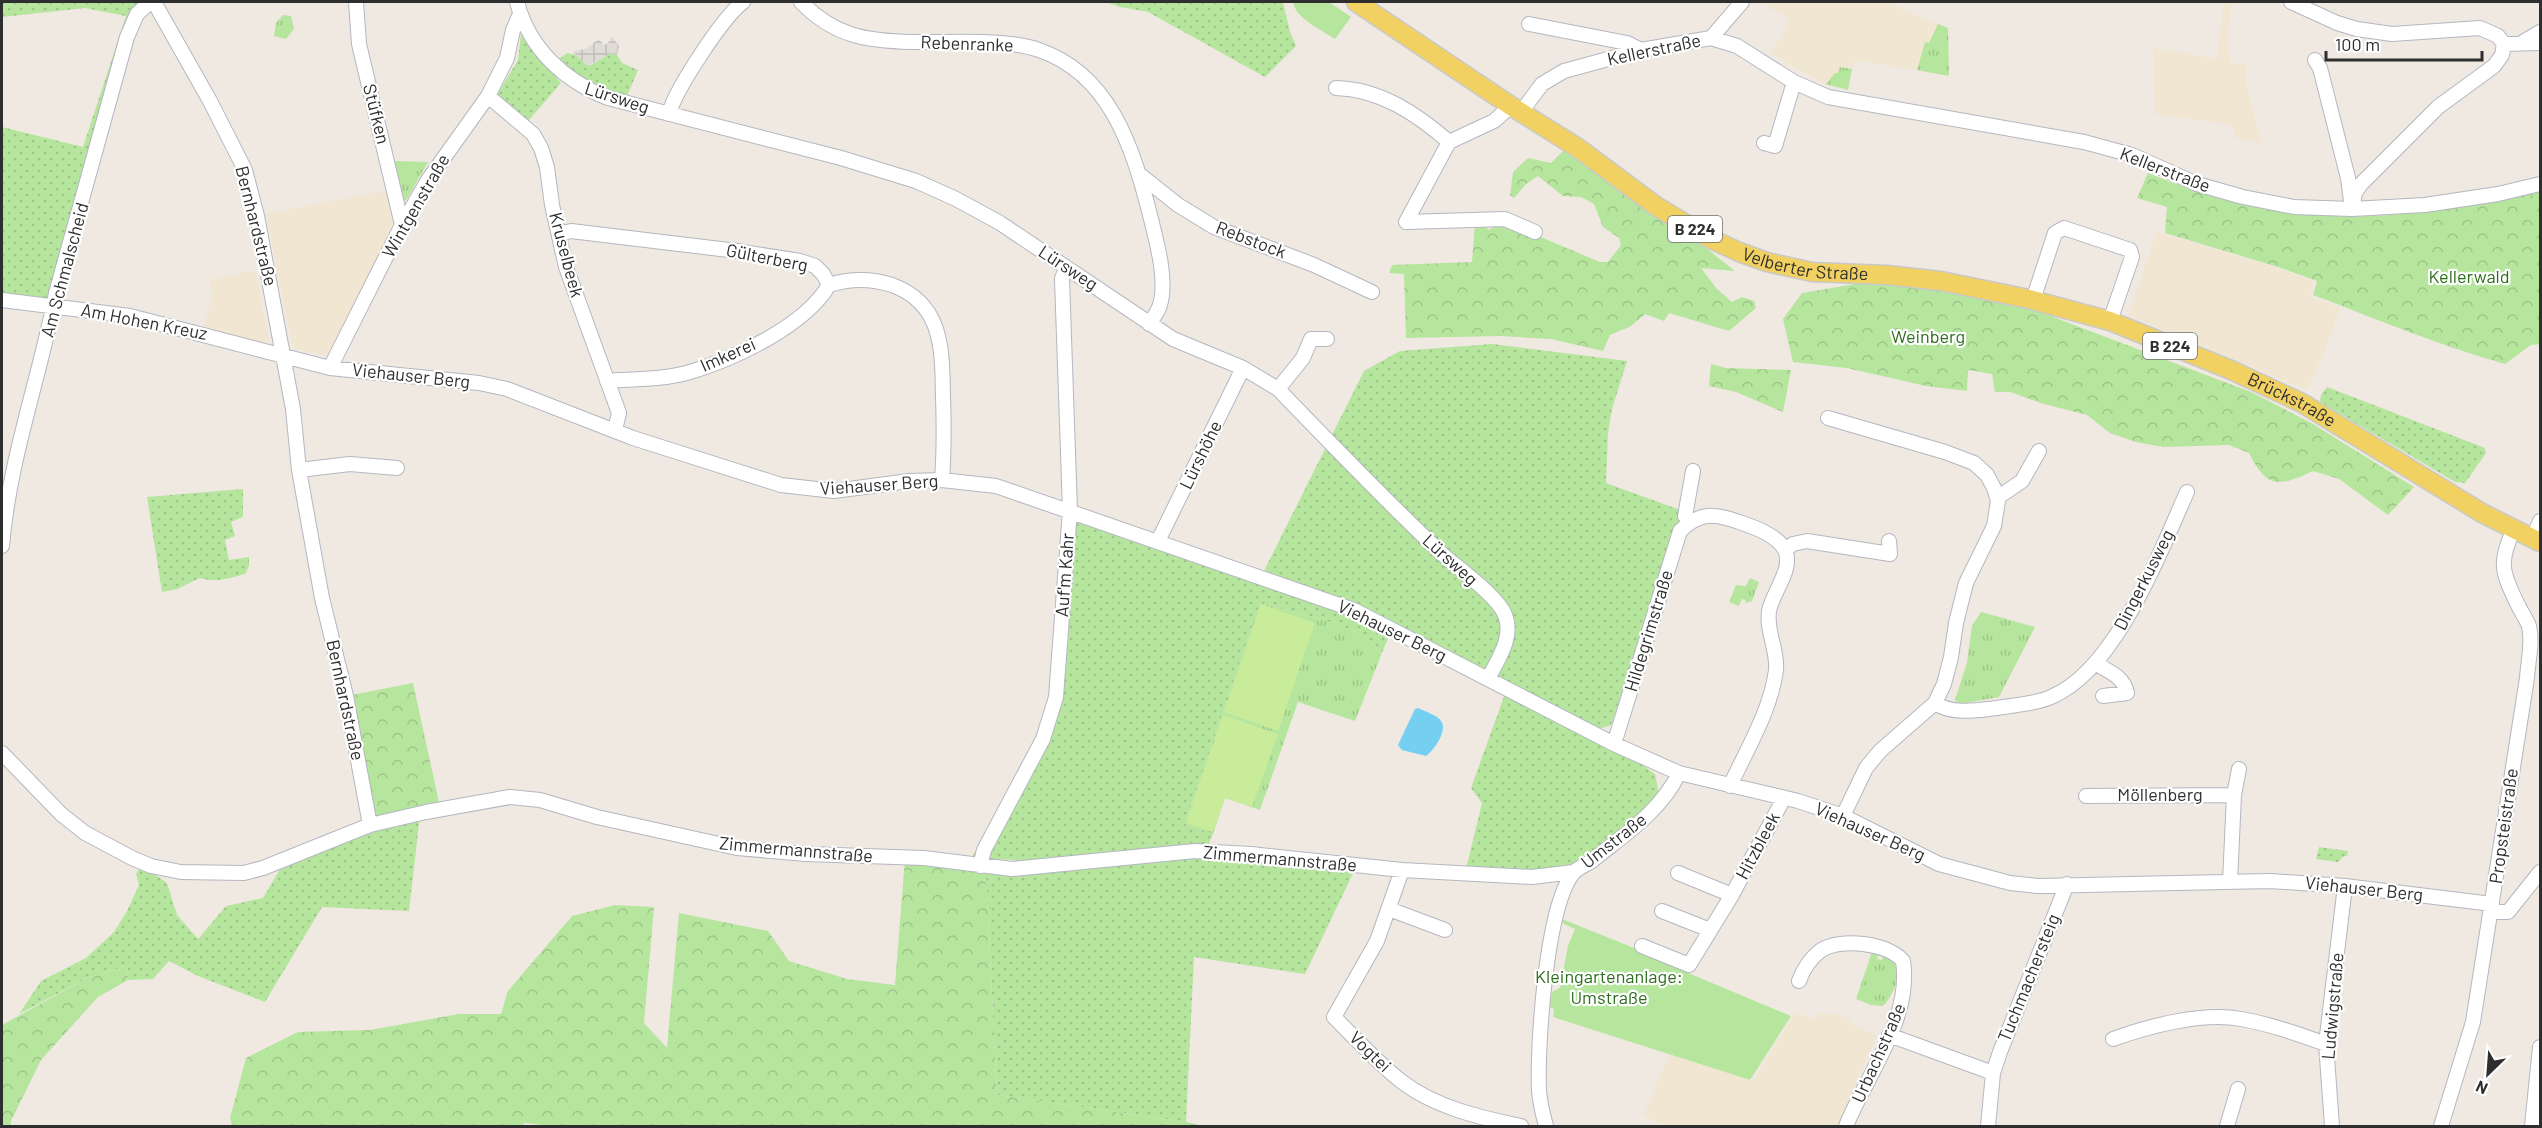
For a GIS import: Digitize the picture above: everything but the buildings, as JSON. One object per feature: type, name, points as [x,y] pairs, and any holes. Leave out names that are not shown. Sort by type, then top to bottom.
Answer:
[{"type":"main road","name":"Velberter Straße","points":[[1356,2],[1578,148],[1678,219],[1709,238],[1778,265],[1812,272],[1922,278],[2033,300]]},
{"type":"main road","name":"Brückstraße","points":[[2033,300],[2110,321],[2231,370],[2302,403],[2455,497],[2537,540]]},
{"type":"street","name":"Am Schmalscheid","points":[[2,546],[18,448],[53,307],[127,37],[137,14],[152,2]]},
{"type":"street","name":"Bernhardstraße","points":[[152,2],[210,101],[245,170],[257,216],[284,357],[293,409],[299,470],[322,598],[346,696],[370,825]]},
{"type":"street","name":"Stüfken","points":[[356,2],[359,44],[402,225]]},
{"type":"street","points":[[669,114],[674,99],[722,24],[743,2]]},
{"type":"street","name":"Rebenranke","points":[[801,2],[832,27],[857,38],[882,41],[1010,44],[1038,49],[1069,65],[1093,84],[1112,107],[1139,174],[1154,233],[1162,288],[1160,304],[1149,324]]},
{"type":"street","points":[[1711,38],[1742,2]]},
{"type":"street","points":[[2294,2],[2337,23],[2357,29],[2392,34],[2480,28],[2498,36],[2504,44],[2502,55],[2494,66],[2438,107],[2361,184],[2355,193],[2352,209]]},
{"type":"street","name":"Wintgenstraße","points":[[330,368],[402,225],[428,180],[488,96],[507,58],[518,8]]},
{"type":"street","name":"Lürsweg","points":[[518,8],[550,61],[584,89],[608,98],[841,158],[916,181],[1000,223],[1173,339],[1243,368],[1278,389],[1441,554],[1502,609],[1506,616],[1508,632],[1488,679]]},
{"type":"street","points":[[1529,24],[1627,43],[1641,50]]},
{"type":"street","points":[[2523,42],[2541,32]]},
{"type":"street","name":"Kellerstraße","points":[[1516,109],[1542,84],[1554,76],[1641,50],[1711,38],[1737,46],[1794,82],[1827,97],[2084,142],[2132,155],[2197,184],[2243,197],[2294,207],[2352,209],[2456,202],[2541,184]]},
{"type":"street","points":[[2504,44],[2541,43]]},
{"type":"street","points":[[2315,60],[2320,68],[2348,178],[2352,209]]},
{"type":"street","points":[[1764,143],[1775,146],[1794,82]]},
{"type":"street","points":[[1336,88],[1353,88],[1397,104],[1423,119],[1449,142]]},
{"type":"street","name":"Kruselbeek","points":[[488,96],[533,134],[541,148],[547,167],[552,205],[566,267],[619,413],[615,430]]},
{"type":"street","points":[[1516,109],[1449,142],[1406,222],[1505,219],[1535,232]]},
{"type":"street","name":"Rebstock","points":[[1139,174],[1178,205],[1214,227],[1314,265],[1372,292]]},
{"type":"street","points":[[2033,300],[2055,233],[2064,228],[2130,249],[2132,257],[2110,321]]},
{"type":"street","name":"Gülterberg","points":[[559,234],[571,231],[800,261],[815,266],[829,285],[858,279],[878,280],[899,288],[917,299],[935,325],[942,346],[945,443],[942,480]]},
{"type":"street","name":"Auf'm Kahr","points":[[980,866],[984,850],[1030,766],[1052,717],[1056,697],[1070,510],[1062,279],[1066,267]]},
{"type":"street","name":"Imkerei","points":[[607,381],[675,375],[722,360],[792,322],[815,304],[829,285]]},
{"type":"street","name":"Am Hohen Kreuz","points":[[2,300],[130,316],[284,357]]},
{"type":"street","points":[[1278,389],[1303,358],[1311,339],[1327,339]]},
{"type":"street","name":"Viehauser Berg","points":[[284,357],[330,368],[479,383],[507,389],[615,430],[781,485],[834,491],[909,481],[942,480],[996,486],[1354,610],[1614,744],[1679,773],[1784,798],[1843,816],[1939,864],[2010,883],[2067,885],[2270,881],[2345,886],[2492,908]]},
{"type":"street","name":"Lürshöhe","points":[[1158,541],[1243,368]]},
{"type":"street","points":[[1828,418],[1945,452],[1974,463],[1987,476],[1997,498],[1994,526],[1966,583],[1956,622],[1951,657],[1944,684],[1935,703],[1880,751],[1866,768],[1843,816]]},
{"type":"street","points":[[1997,498],[2022,481],[2039,451]]},
{"type":"street","points":[[299,470],[350,464],[397,468]]},
{"type":"street","points":[[1693,471],[1686,516],[1690,521],[1699,516],[1711,515],[1733,520],[1773,538],[1785,550],[1787,562],[1773,598],[1768,623],[1776,667],[1772,690],[1730,786]]},
{"type":"street","name":"Dingerkusweg","points":[[1935,703],[1952,711],[1995,708],[2050,698],[2074,685],[2097,664],[2116,637],[2143,586],[2187,492]]},
{"type":"street","name":"Hildegrimstraße","points":[[1614,744],[1680,531],[1690,521]]},
{"type":"street","name":"Brückstraße","points":[[2537,540],[2541,521]]},
{"type":"street","name":"Propsteistraße","points":[[2441,1126],[2473,1022],[2531,639],[2528,626],[2503,572],[2503,555],[2514,529]]},
{"type":"street","points":[[1785,550],[1793,543],[1807,541],[1890,554],[1890,541]]},
{"type":"street","points":[[2528,626],[2541,642]]},
{"type":"street","points":[[2097,664],[2119,677],[2125,684],[2127,693],[2103,696]]},
{"type":"street","name":"Zimmermannstraße","points":[[2,753],[61,814],[85,833],[151,866],[181,872],[244,873],[263,868],[370,825],[510,797],[540,800],[597,817],[737,848],[806,854],[924,858],[980,866],[1021,868],[1195,851],[1251,854],[1402,870],[1532,877],[1574,872]]},
{"type":"street","points":[[2230,882],[2234,795],[2239,769]]},
{"type":"street","name":"Umstraße","points":[[1546,1126],[1539,1093],[1539,1069],[1547,959],[1557,914],[1574,872],[1590,862],[1659,806],[1671,790],[1679,773]]},
{"type":"street","name":"Möllenberg","points":[[2086,795],[2234,795]]},
{"type":"street","name":"Hitzbleek","points":[[1642,946],[1689,965],[1732,895],[1784,798]]},
{"type":"street","name":"Vogtei","points":[[1402,870],[1377,941],[1334,1017],[1383,1066],[1411,1088],[1465,1112],[1521,1126]]},
{"type":"street","points":[[2492,908],[2508,912],[2541,872]]},
{"type":"street","name":"Hitzbleek","points":[[1678,873],[1732,895]]},
{"type":"street","name":"Tuchmachersteig","points":[[1988,1126],[1993,1073],[2067,885]]},
{"type":"street","name":"Ludwigstraße","points":[[2332,1126],[2326,1044],[2345,886]]},
{"type":"street","points":[[1389,909],[1445,930]]},
{"type":"street","points":[[1662,911],[1710,930]]},
{"type":"street","name":"Urbachstraße","points":[[1798,981],[1815,956],[1830,946],[1845,943],[1891,950],[1903,961],[1904,996],[1889,1035],[1846,1126]]},
{"type":"street","points":[[2113,1039],[2191,1019],[2239,1018],[2290,1031],[2326,1044]]},
{"type":"street","points":[[1889,1035],[1993,1073]]},
{"type":"street","points":[[2532,1126],[2541,1047]]},
{"type":"street","points":[[2227,1126],[2238,1089]]},
{"type":"shaded area","points":[[1768,2],[1894,2],[1903,10],[1948,28],[1949,76],[1854,60],[1848,90],[1824,84],[1771,54],[1790,20],[1765,5]]},
{"type":"shaded area","points":[[2224,2],[2232,2],[2227,37],[2230,62],[2247,65],[2245,79],[2262,144],[2235,138],[2233,125],[2155,114],[2153,48],[2217,59]]},
{"type":"shaded area","points":[[612,36],[619,46],[617,55],[611,53],[588,66],[573,51],[585,49],[599,39],[604,45]]},
{"type":"shaded area","points":[[389,190],[396,220],[329,353],[322,355],[297,349],[292,345],[266,214]]},
{"type":"shaded area","points":[[2157,232],[2314,281],[2310,297],[2340,308],[2307,390],[2128,315]]},
{"type":"shaded area","points":[[255,270],[269,339],[263,344],[203,330],[213,294],[210,280]]},
{"type":"shaded area","points":[[1796,1012],[1811,1019],[1821,1013],[1838,1015],[1851,1020],[1850,1024],[1877,1036],[1837,1126],[1666,1126],[1643,1115],[1670,1055],[1753,1081]]},
{"type":"green space","points":[[148,2],[136,13],[56,306],[42,298],[2,292],[2,127],[83,147],[126,16],[85,8],[2,17],[2,3]]},
{"type":"green space","points":[[1105,2],[1283,2],[1296,46],[1265,77],[1148,12]]},
{"type":"green space","points":[[1293,2],[1329,2],[1351,17],[1335,39],[1304,19]]},
{"type":"green space","points":[[283,15],[291,16],[294,29],[286,39],[274,36],[276,23]]},
{"type":"green space","points":[[1938,24],[1948,28],[1949,76],[1917,70],[1925,42],[1929,43]]},
{"type":"green space","points":[[521,34],[561,83],[528,121],[497,95],[518,60]]},
{"type":"green space","points":[[567,53],[576,55],[589,66],[611,53],[617,55],[622,63],[638,70],[627,96],[599,86],[575,72],[559,59]]},
{"type":"green space","points":[[1840,67],[1852,69],[1848,90],[1826,84],[1835,73],[1838,73]]},
{"type":"green space","points":[[1564,150],[1645,210],[1706,248],[1735,271],[1701,268],[1716,288],[1732,302],[1742,297],[1754,301],[1756,308],[1729,331],[1669,313],[1664,321],[1645,314],[1631,326],[1610,335],[1603,351],[1551,339],[1500,336],[1406,338],[1404,274],[1389,273],[1392,265],[1472,262],[1475,222],[1486,224],[1488,230],[1505,222],[1600,262],[1608,262],[1621,245],[1619,238],[1603,227],[1594,204],[1581,197],[1563,196],[1538,176],[1526,184],[1514,198],[1510,195],[1513,172],[1528,158],[1551,163]]},
{"type":"green space","points":[[394,161],[428,162],[404,201],[401,199]]},
{"type":"green space","name":"Kellerwald","points":[[2148,173],[2238,203],[2325,216],[2418,212],[2480,203],[2540,190],[2540,344],[2531,345],[2505,364],[2481,357],[2313,295],[2317,281],[2165,233],[2167,207],[2137,198]]},
{"type":"green space","name":"Weinberg","points":[[1861,283],[1939,289],[2054,315],[2053,317],[2251,392],[2313,424],[2414,487],[2388,515],[2339,479],[2313,471],[2291,480],[2275,482],[2262,473],[2249,453],[2229,445],[2163,447],[2136,442],[2110,433],[2087,415],[2010,392],[1995,392],[1992,374],[1968,370],[1967,391],[1926,386],[1847,368],[1793,362],[1783,319],[1802,293]]},
{"type":"green space","points":[[1492,344],[1627,361],[1612,409],[1608,433],[1606,483],[1683,511],[1611,725],[1596,730],[1359,604],[1264,571],[1364,371],[1400,351]]},
{"type":"green space","points":[[1711,364],[1726,368],[1791,370],[1783,412],[1736,392],[1709,386]]},
{"type":"green space","points":[[2327,387],[2485,448],[2486,453],[2465,483],[2455,482],[2320,402],[2321,395]]},
{"type":"green space","points":[[243,489],[243,517],[231,522],[235,536],[225,540],[229,560],[249,557],[249,566],[245,574],[217,580],[200,578],[177,589],[162,592],[147,497]]},
{"type":"green space","points":[[1073,516],[1352,615],[1389,636],[1382,653],[1361,634],[1330,622],[1260,603],[1185,824],[1213,834],[1208,846],[1045,861],[992,859],[969,862],[1058,713]]},
{"type":"green space","points":[[1750,578],[1759,582],[1752,601],[1746,603],[1742,599],[1739,606],[1729,602],[1736,585],[1746,586]]},
{"type":"green space","points":[[1260,603],[1330,622],[1361,634],[1382,653],[1355,721],[1298,702],[1260,810],[1225,798],[1213,834],[1185,824]]},
{"type":"green space","points":[[1261,604],[1315,623],[1278,731],[1224,712]]},
{"type":"green space","points":[[1981,612],[2035,627],[1999,697],[1960,704],[1955,700],[1967,663],[1972,626]]},
{"type":"green space","points":[[413,683],[440,807],[371,822],[347,696]]},
{"type":"green space","points":[[1505,694],[1629,756],[1655,774],[1659,794],[1652,806],[1575,868],[1532,873],[1466,869],[1482,803],[1471,788]]},
{"type":"green space","points":[[1223,715],[1278,734],[1252,807],[1225,798],[1213,832],[1186,823]]},
{"type":"green space","points":[[420,815],[409,911],[322,907],[265,1002],[198,976],[169,961],[153,979],[128,980],[127,966],[87,978],[19,1014],[41,981],[86,958],[114,932],[139,885],[136,874],[141,865],[167,883],[177,915],[198,939],[226,906],[263,898],[280,869],[279,863]]},
{"type":"green space","points":[[2319,847],[2348,851],[2347,856],[2338,862],[2316,859]]},
{"type":"green space","points":[[1180,856],[1355,869],[1305,974],[1194,957],[1186,1122],[997,1095],[986,874]]},
{"type":"green space","points":[[905,859],[986,874],[997,1095],[1204,1126],[554,1126],[524,1123],[523,1126],[232,1126],[230,1118],[246,1058],[298,1032],[370,1030],[459,1014],[501,1014],[508,991],[572,916],[615,905],[654,907],[644,1023],[667,1048],[679,913],[768,931],[789,961],[847,979],[895,985]]},
{"type":"green space","name":"Kleingartenanlage: Umstraße","points":[[1562,919],[1681,967],[1681,970],[1791,1016],[1750,1080],[1553,1017],[1554,1009],[1550,1007],[1552,992],[1560,988],[1568,946],[1575,929],[1562,923]]},
{"type":"green space","points":[[1872,952],[1878,954],[1877,959],[1882,960],[1883,955],[1891,959],[1897,971],[1895,986],[1883,1006],[1871,1005],[1856,999]]},
{"type":"green space","points":[[127,966],[128,980],[98,997],[41,1060],[11,1121],[11,1126],[2,1126],[2,1025],[87,978]]},
{"type":"water","points":[[1418,708],[1437,717],[1443,725],[1439,740],[1426,756],[1402,750],[1398,745],[1415,709]]}]
